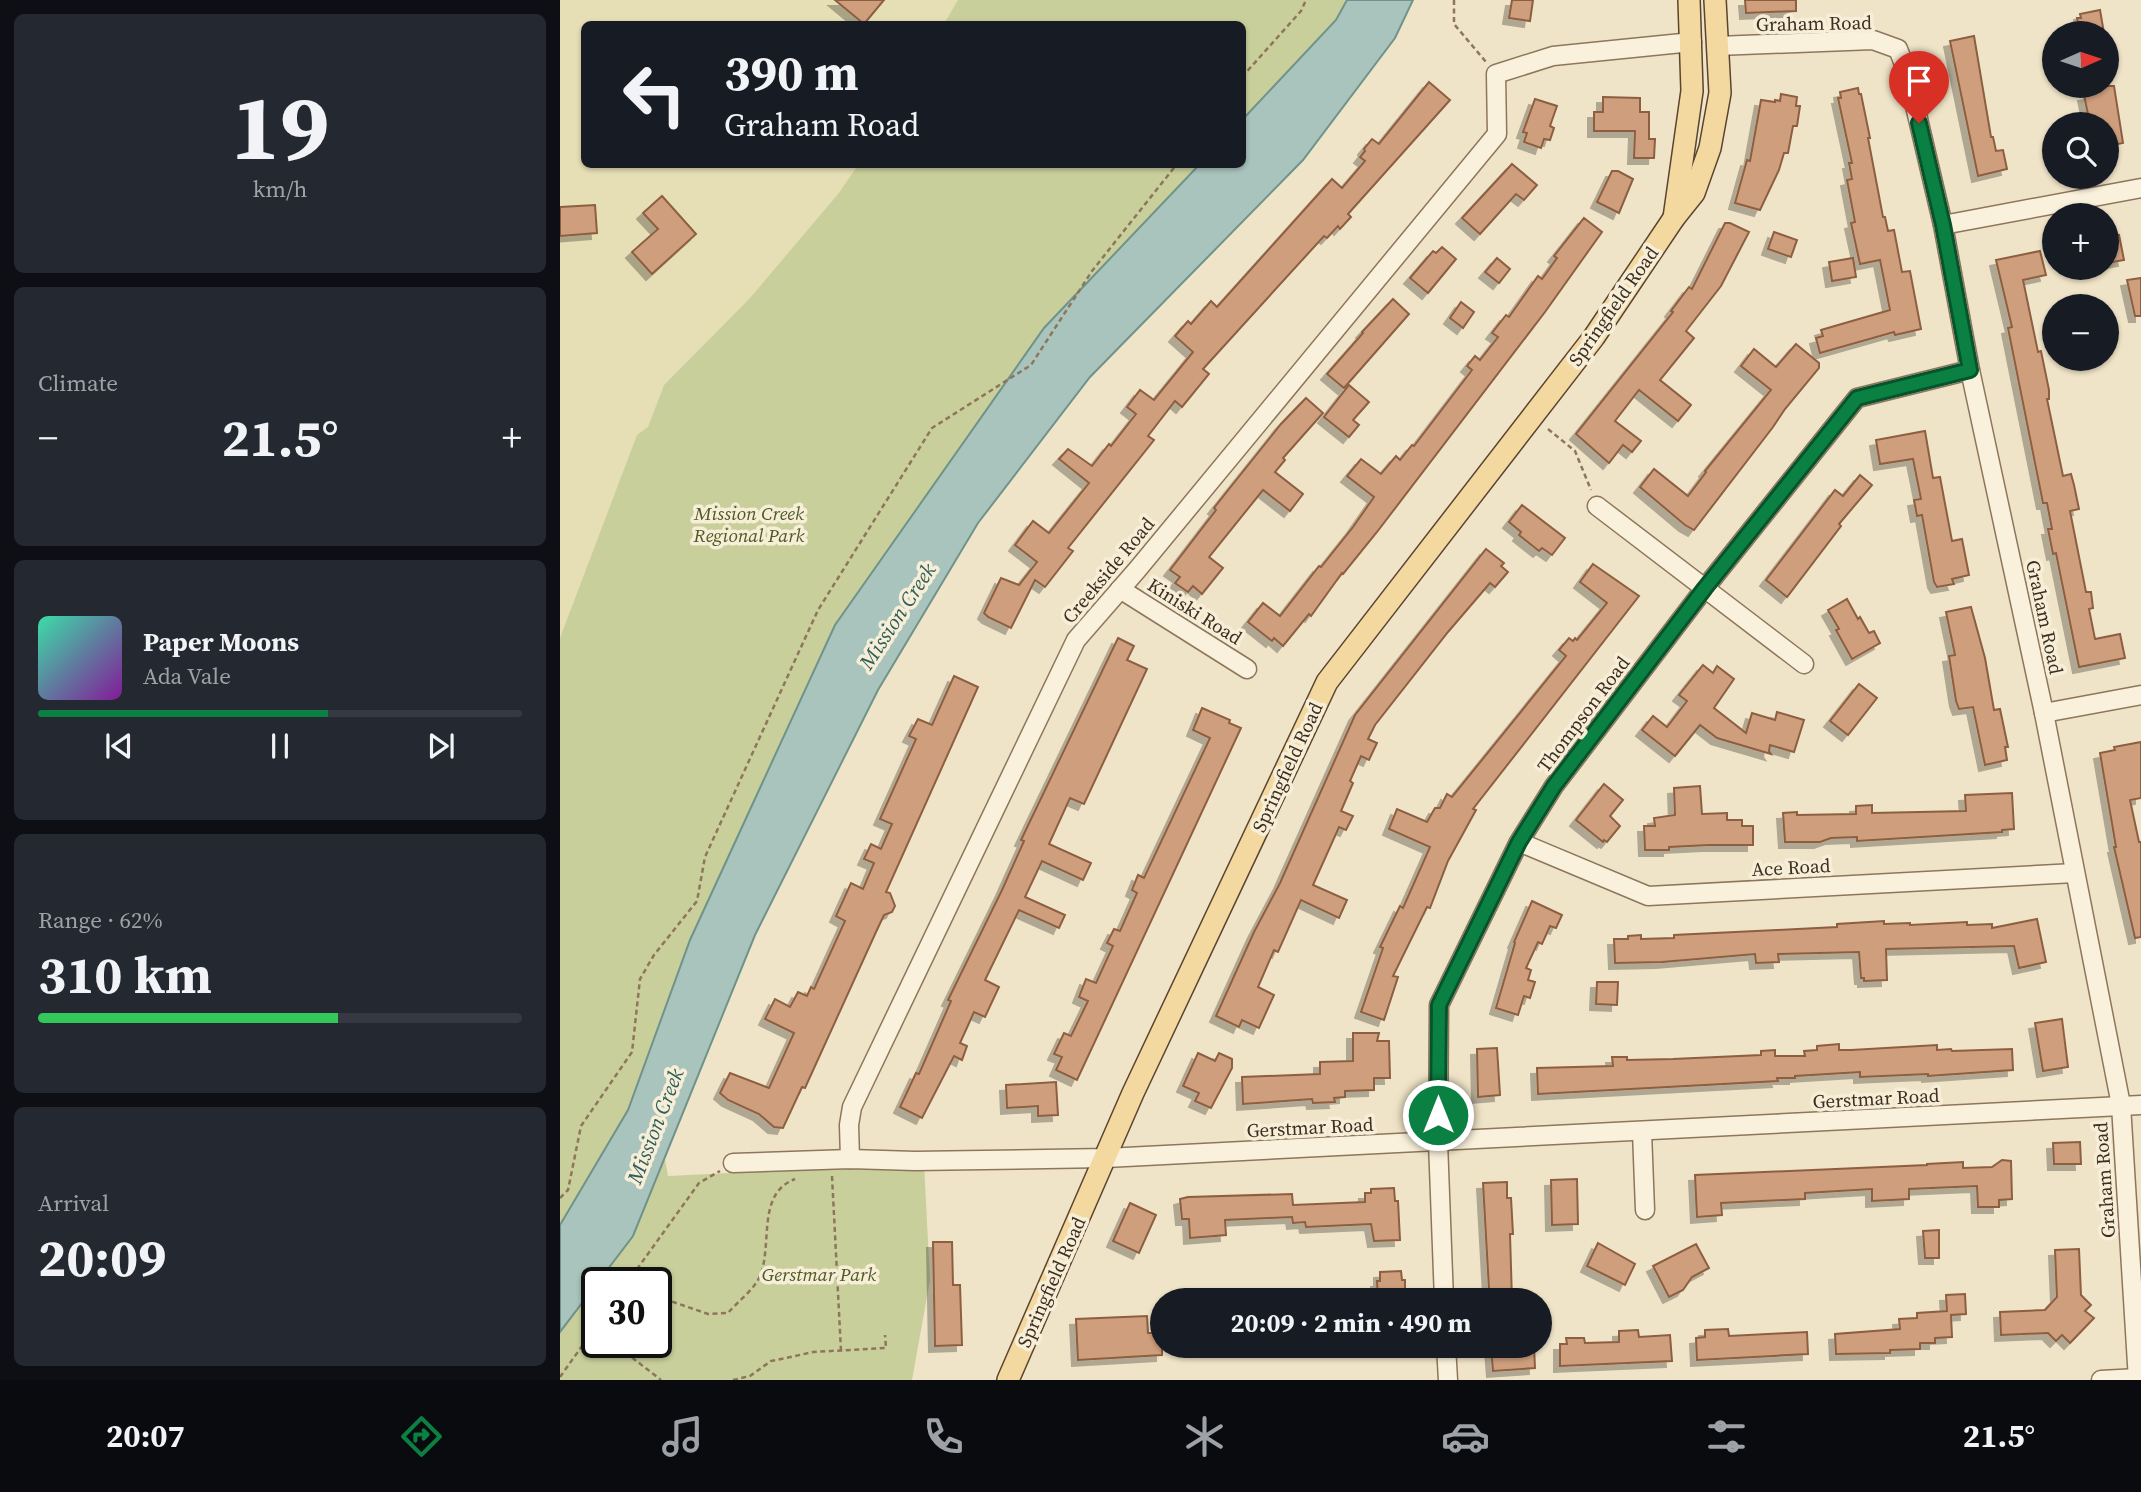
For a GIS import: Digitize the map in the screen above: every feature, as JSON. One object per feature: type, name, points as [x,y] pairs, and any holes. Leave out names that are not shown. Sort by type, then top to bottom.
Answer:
[{"type":"main road","name":"Springfield Road","points":[[1674,218],[1692,91],[1689,0]]},
{"type":"main road","name":"Springfield Road","points":[[1008,1380],[1133,1093],[1327,682],[1594,337],[1674,218],[1694,193],[1710,148],[1720,93],[1715,0]]},
{"type":"street","name":"Graham Road","points":[[1717,46],[1873,40],[1898,49],[1907,72],[1943,225],[1970,370],[2044,713],[2120,1105],[2138,1379]]},
{"type":"street","points":[[1496,74],[1553,56],[1692,42]]},
{"type":"street","name":"Creekside Road","points":[[850,1159],[849,1125],[852,1107],[1076,640],[1497,134],[1496,74]]},
{"type":"street","points":[[1943,225],[2141,188]]},
{"type":"street","name":"Thompson Road","points":[[1444,1288],[1438,1142],[1439,1005],[1519,842],[1554,786],[1705,588],[1857,398],[1970,370]]},
{"type":"street","points":[[1597,506],[1804,664]]},
{"type":"street","name":"Kiniski Road","points":[[1120,589],[1247,669]]},
{"type":"street","points":[[2044,713],[2141,695]]},
{"type":"street","name":"Ace Road","points":[[1519,842],[1648,896],[2075,873]]},
{"type":"street","name":"Gerstmar Road","points":[[733,1163],[850,1159],[915,1161],[1106,1158],[2141,1105]]},
{"type":"street","points":[[1642,1132],[1645,1210]]},
{"type":"street","points":[[1447,1358],[1448,1380]]},
{"type":"street","points":[[2101,1380],[2138,1379]]},
{"type":"path","points":[[1246,73],[1301,11],[1306,0]]},
{"type":"path","points":[[1454,0],[1454,24],[1496,74]]},
{"type":"path","points":[[560,1198],[568,1191],[580,1126],[632,1052],[640,979],[654,955],[696,901],[705,857],[818,610],[932,428],[1031,365],[1092,271],[1174,168]]},
{"type":"path","points":[[1532,417],[1575,451],[1597,506]]},
{"type":"path","points":[[639,1267],[699,1182],[733,1163]]},
{"type":"path","points":[[822,1174],[832,1172],[841,1351]]},
{"type":"path","points":[[672,1302],[708,1314],[727,1313],[760,1276],[774,1194],[783,1184],[803,1177]]},
{"type":"path","points":[[733,1380],[750,1376],[771,1361],[813,1352],[886,1348],[885,1335]]},
{"type":"path","points":[[560,1377],[581,1348]]},
{"type":"path","points":[[633,1358],[661,1380]]},
{"type":"shaded area","points":[[560,0],[967,0],[953,21],[581,21],[581,168],[856,168],[838,194],[750,298],[664,385],[560,663]]},
{"type":"green space","points":[[958,0],[1360,0],[1246,137],[1246,21],[946,21]]},
{"type":"green space","name":"Mission Creek Regional Park","points":[[856,168],[1217,168],[1076,311],[651,1081],[668,1176],[924,1163],[930,1280],[912,1380],[560,1380],[560,638],[637,435],[648,427],[664,385],[750,298],[838,194]]},
{"type":"water","name":"Mission Creek","points":[[1347,0],[1413,0],[1395,38],[1303,160],[1090,377],[978,523],[878,690],[755,935],[633,1236],[609,1267],[581,1267],[581,1304],[560,1332],[560,1225],[628,1110],[690,940],[835,625],[1044,328],[1196,168],[1246,168],[1246,116],[1336,20]]},
{"type":"building","points":[[835,0],[884,0],[866,21],[860,21]]},
{"type":"building","points":[[1512,0],[1533,0],[1530,21],[1509,18]]},
{"type":"building","points":[[1745,0],[1796,0],[1796,11],[1746,13]]},
{"type":"building","points":[[2100,10],[2102,21],[2078,21],[2077,18],[2081,18],[2080,14]]},
{"type":"building","points":[[1974,36],[1991,137],[1996,151],[2003,150],[2007,169],[1978,176],[1950,41]]},
{"type":"building","points":[[1429,82],[1450,100],[1348,214],[1351,217],[1340,229],[1338,226],[1327,238],[1324,236],[1203,369],[1209,374],[1182,407],[1175,401],[1148,436],[1154,440],[1068,548],[1073,551],[1045,587],[1035,580],[1011,628],[988,617],[984,613],[1001,578],[1019,585],[1037,562],[1015,545],[1033,521],[1049,533],[1089,483],[1059,459],[1068,449],[1092,466],[1136,414],[1127,407],[1140,390],[1154,400],[1193,352],[1175,336],[1188,321],[1191,324],[1211,301],[1217,307],[1332,179],[1342,188],[1365,161],[1360,157],[1372,139],[1379,144]]},
{"type":"building","points":[[1858,88],[1870,138],[1883,217],[1888,231],[1894,230],[1902,272],[1910,271],[1921,329],[1895,335],[1894,332],[1820,353],[1816,338],[1823,336],[1821,330],[1890,310],[1880,260],[1860,264],[1851,223],[1855,222],[1847,180],[1852,179],[1849,163],[1852,163],[1838,98],[1841,98],[1840,92]]},
{"type":"building","points":[[1781,94],[1797,97],[1796,106],[1800,106],[1788,153],[1784,153],[1760,210],[1735,203],[1747,160],[1750,161],[1761,100],[1780,101]]},
{"type":"building","points":[[1603,97],[1640,98],[1640,112],[1649,112],[1649,139],[1655,139],[1654,158],[1634,158],[1635,131],[1594,131],[1594,112],[1603,112]]},
{"type":"building","points":[[2085,98],[2116,98],[2118,112],[2088,112]]},
{"type":"building","points":[[1535,99],[1557,106],[1550,126],[1554,128],[1550,140],[1544,139],[1541,148],[1524,142],[1527,133],[1523,132]]},
{"type":"building","points":[[2119,118],[2123,143],[2119,144]]},
{"type":"building","points":[[1512,164],[1537,185],[1524,200],[1516,194],[1480,234],[1462,218]]},
{"type":"building","points":[[1612,171],[1618,171],[1633,179],[1619,213],[1597,202]]},
{"type":"building","points":[[662,196],[696,234],[652,274],[632,252],[658,229],[643,213]]},
{"type":"building","points":[[595,205],[597,233],[560,236],[560,207]]},
{"type":"building","points":[[1584,218],[1602,232],[1545,312],[1311,616],[1309,614],[1283,646],[1274,638],[1272,641],[1248,622],[1263,603],[1280,616],[1353,527],[1374,497],[1347,476],[1361,459],[1381,474],[1396,456],[1400,460],[1412,445],[1414,446],[1472,370],[1467,366],[1475,356],[1480,360],[1498,337],[1492,333],[1506,315],[1509,317],[1538,276],[1542,279],[1557,258],[1554,256]]},
{"type":"building","points":[[1725,223],[1749,232],[1721,286],[1686,331],[1694,338],[1660,380],[1691,405],[1678,421],[1639,390],[1615,421],[1641,441],[1632,452],[1623,445],[1609,463],[1576,434],[1673,312],[1671,311],[1689,287],[1692,289]]},
{"type":"building","points":[[1774,232],[1797,240],[1791,257],[1768,249]]},
{"type":"building","points":[[2119,235],[2124,260],[2119,261]]},
{"type":"building","points":[[1442,247],[1456,259],[1428,293],[1410,278],[1433,251],[1436,253]]},
{"type":"building","points":[[2040,251],[2042,276],[2023,280],[2038,352],[2041,351],[2042,371],[2045,371],[2049,390],[2047,399],[2063,476],[2071,474],[2079,509],[2070,511],[2086,592],[2091,592],[2093,608],[2089,609],[2095,639],[2120,634],[2125,658],[2079,667],[2056,553],[2053,554],[2047,503],[2043,503],[2008,328],[2012,327],[1996,260]]},
{"type":"building","points":[[1497,258],[1510,269],[1499,283],[1485,272]]},
{"type":"building","points":[[1853,258],[1856,277],[1832,281],[1829,262]]},
{"type":"building","points":[[2141,278],[2141,316],[2135,316],[2127,280]]},
{"type":"building","points":[[1393,299],[1409,314],[1344,388],[1327,374]]},
{"type":"building","points":[[1461,302],[1474,312],[1463,328],[1450,318]]},
{"type":"building","points":[[1796,344],[1819,363],[1819,368],[1694,530],[1685,525],[1640,487],[1654,469],[1688,496],[1771,390],[1741,366],[1754,349],[1776,367]]},
{"type":"building","points":[[1349,385],[1369,402],[1353,420],[1359,425],[1349,437],[1324,417]]},
{"type":"building","points":[[1306,398],[1323,413],[1283,458],[1285,460],[1275,472],[1303,494],[1290,511],[1263,490],[1209,557],[1223,568],[1202,594],[1193,586],[1188,592],[1175,583],[1180,577],[1170,570],[1229,489],[1281,424]]},
{"type":"building","points":[[1925,431],[1933,478],[1940,477],[1952,541],[1962,539],[1969,575],[1952,579],[1954,584],[1937,587],[1922,515],[1917,516],[1914,500],[1921,499],[1913,459],[1880,464],[1876,440]]},
{"type":"building","points":[[1860,475],[1872,485],[1839,524],[1841,526],[1787,597],[1766,580],[1835,490],[1843,496]]},
{"type":"building","points":[[1522,505],[1565,538],[1552,555],[1542,548],[1539,551],[1519,535],[1521,532],[1509,522]]},
{"type":"building","points":[[1486,549],[1504,563],[1501,566],[1508,572],[1495,587],[1490,583],[1375,725],[1368,739],[1377,743],[1369,760],[1361,756],[1350,781],[1353,783],[1341,811],[1353,816],[1346,830],[1339,827],[1313,885],[1347,900],[1339,918],[1301,900],[1278,952],[1274,950],[1258,987],[1274,995],[1259,1028],[1242,1020],[1239,1027],[1216,1016],[1254,932],[1280,883],[1355,715]]},
{"type":"building","points":[[1593,564],[1639,596],[1473,809],[1476,810],[1448,861],[1430,908],[1427,907],[1393,976],[1398,977],[1384,1020],[1361,1012],[1383,948],[1380,947],[1400,906],[1403,908],[1430,847],[1389,829],[1397,809],[1427,822],[1435,808],[1440,808],[1447,794],[1452,797],[1566,656],[1559,650],[1569,638],[1577,640],[1607,603],[1580,582]]},
{"type":"building","points":[[1847,599],[1858,619],[1860,617],[1869,633],[1874,631],[1880,643],[1852,659],[1828,610]]},
{"type":"building","points":[[1971,607],[1985,658],[1994,710],[2000,709],[2008,747],[2005,747],[2007,760],[1985,765],[1973,707],[1959,709],[1956,701],[1949,656],[1955,655],[1946,612]]},
{"type":"building","points":[[1118,638],[1134,646],[1127,660],[1147,669],[1084,804],[1070,798],[1049,844],[1091,863],[1083,880],[1042,861],[1025,897],[1065,915],[1059,928],[1019,910],[985,980],[999,987],[985,1017],[974,1012],[960,1043],[967,1046],[962,1060],[954,1056],[922,1118],[900,1107],[916,1073],[919,1074],[951,1001],[948,1000],[1024,841],[1021,840]]},
{"type":"building","points":[[1703,665],[1713,673],[1717,666],[1734,679],[1714,708],[1746,733],[1752,713],[1775,720],[1777,712],[1804,720],[1794,752],[1770,745],[1771,754],[1717,738],[1700,725],[1675,756],[1642,730],[1653,716],[1667,727],[1687,701],[1679,695]]},
{"type":"building","points":[[954,676],[978,687],[886,892],[890,893],[895,906],[892,912],[884,915],[805,1088],[802,1087],[783,1128],[774,1127],[759,1114],[728,1100],[720,1093],[730,1073],[769,1088],[794,1033],[765,1019],[775,999],[790,1007],[798,992],[807,996],[811,987],[814,989],[845,921],[836,916],[851,883],[863,889],[874,863],[864,859],[871,844],[881,849],[892,824],[880,819],[916,739],[909,736],[918,719],[932,725]]},
{"type":"building","points":[[1859,684],[1877,698],[1848,735],[1830,721]]},
{"type":"building","points":[[1202,708],[1241,728],[1077,1080],[1056,1070],[1062,1057],[1054,1054],[1064,1033],[1071,1036],[1088,1001],[1079,997],[1086,979],[1096,983],[1113,946],[1107,943],[1114,929],[1120,931],[1137,893],[1132,890],[1138,875],[1144,878],[1210,738],[1193,730]]},
{"type":"building","points":[[2141,742],[2141,798],[2130,800],[2141,842],[2141,937],[2135,938],[2114,847],[2100,753],[2115,750],[2114,747]]},
{"type":"building","points":[[1604,784],[1623,800],[1610,816],[1620,826],[1607,842],[1603,842],[1576,820]]},
{"type":"building","points":[[1700,786],[1702,814],[1727,813],[1727,820],[1742,820],[1742,826],[1753,826],[1753,845],[1645,850],[1644,826],[1655,826],[1654,818],[1675,815],[1674,788]]},
{"type":"building","points":[[2012,793],[2014,829],[2002,832],[1857,841],[1857,837],[1831,838],[1820,842],[1785,842],[1783,813],[1856,814],[1856,806],[1872,805],[1872,813],[1966,811],[1965,795]]},
{"type":"building","points":[[1532,901],[1562,915],[1556,928],[1550,926],[1542,944],[1538,942],[1526,968],[1531,970],[1528,980],[1535,982],[1530,998],[1524,996],[1518,1015],[1496,1008],[1514,942]]},
{"type":"building","points":[[2037,919],[2046,962],[2019,968],[2014,946],[1886,949],[1887,980],[1864,981],[1864,978],[1861,978],[1859,952],[1778,954],[1779,962],[1756,963],[1755,954],[1615,963],[1614,939],[1628,939],[1628,936],[1641,935],[1641,939],[1674,938],[1674,935],[1837,927],[1837,924],[1884,921],[1884,924],[1910,925],[1967,922],[1967,925],[1992,924],[1992,928]]},
{"type":"building","points":[[1597,982],[1618,982],[1617,1005],[1596,1004]]},
{"type":"building","points":[[2062,1019],[2068,1067],[2043,1071],[2035,1023]]},
{"type":"building","points":[[1353,1033],[1379,1033],[1377,1041],[1389,1041],[1390,1078],[1374,1078],[1374,1090],[1345,1091],[1345,1097],[1334,1098],[1335,1102],[1313,1103],[1312,1099],[1243,1104],[1242,1077],[1320,1074],[1320,1062],[1353,1061]]},
{"type":"building","points":[[1839,1044],[1839,1050],[1937,1045],[1937,1050],[1952,1051],[2012,1049],[2013,1070],[1928,1076],[1860,1077],[1860,1072],[1777,1078],[1778,1081],[1538,1094],[1537,1068],[1613,1066],[1612,1057],[1627,1057],[1627,1060],[1673,1059],[1761,1055],[1761,1051],[1775,1050],[1775,1056],[1805,1056],[1804,1051],[1817,1050],[1817,1046]]},
{"type":"building","points":[[1497,1048],[1500,1095],[1478,1097],[1477,1049]]},
{"type":"building","points":[[1198,1053],[1215,1061],[1219,1053],[1232,1059],[1232,1068],[1211,1108],[1195,1101],[1199,1093],[1183,1086]]},
{"type":"building","points":[[1056,1082],[1058,1115],[1038,1116],[1038,1106],[1007,1108],[1006,1085]]},
{"type":"building","points":[[2080,1142],[2081,1164],[2054,1164],[2053,1143]]},
{"type":"building","points":[[2002,1160],[2011,1161],[2012,1199],[1999,1200],[1999,1207],[1978,1207],[1977,1186],[1909,1189],[1909,1199],[1872,1201],[1872,1189],[1805,1193],[1805,1199],[1721,1203],[1722,1215],[1697,1217],[1695,1175],[1963,1162],[1963,1168],[1992,1167]]},
{"type":"building","points":[[1577,1179],[1578,1224],[1552,1225],[1551,1180]]},
{"type":"building","points":[[1507,1182],[1507,1198],[1511,1198],[1513,1234],[1510,1234],[1512,1288],[1489,1288],[1483,1183]]},
{"type":"building","points":[[1394,1188],[1395,1201],[1398,1201],[1400,1240],[1374,1241],[1371,1224],[1306,1227],[1305,1222],[1293,1223],[1292,1217],[1225,1220],[1226,1235],[1190,1238],[1189,1219],[1182,1219],[1180,1199],[1292,1194],[1293,1205],[1365,1202],[1365,1193],[1371,1193],[1371,1189]]},
{"type":"building","points":[[1130,1203],[1156,1215],[1139,1253],[1113,1241]]},
{"type":"building","points":[[1939,1230],[1939,1258],[1925,1258],[1923,1231]]},
{"type":"building","points":[[933,1242],[952,1242],[953,1285],[960,1285],[962,1345],[935,1346]]},
{"type":"building","points":[[1598,1243],[1635,1264],[1625,1285],[1587,1266]]},
{"type":"building","points":[[1696,1244],[1709,1268],[1692,1277],[1683,1290],[1669,1297],[1653,1266]]},
{"type":"building","points":[[2079,1249],[2081,1295],[2091,1305],[2085,1311],[2094,1318],[2070,1343],[2062,1335],[2056,1341],[2048,1333],[2001,1335],[2000,1312],[2045,1310],[2057,1297],[2055,1250]]},
{"type":"building","points":[[1401,1271],[1405,1288],[1377,1288],[1380,1272]]},
{"type":"building","points":[[1965,1294],[1966,1314],[1951,1315],[1952,1337],[1935,1338],[1935,1343],[1920,1343],[1920,1349],[1890,1350],[1890,1353],[1836,1354],[1835,1334],[1900,1329],[1899,1319],[1917,1318],[1917,1313],[1947,1311],[1946,1295]]},
{"type":"building","points":[[1147,1316],[1150,1356],[1078,1360],[1076,1319]]},
{"type":"building","points":[[1728,1329],[1729,1336],[1807,1332],[1808,1354],[1697,1360],[1696,1338],[1705,1337],[1705,1330]]},
{"type":"building","points":[[1638,1330],[1639,1337],[1670,1335],[1672,1361],[1560,1366],[1560,1344],[1567,1344],[1566,1338],[1584,1338],[1585,1343],[1619,1342],[1619,1331]]},
{"type":"building","points":[[1492,1358],[1535,1358],[1535,1368],[1493,1371]]},
{"type":"route","points":[[1438,1115],[1439,1005],[1519,842],[1554,786],[1705,588],[1857,398],[1970,370],[1943,225],[1919,123]]},
{"type":"park label","name":"Gerstmar Park","points":[[819,1274]]}]
